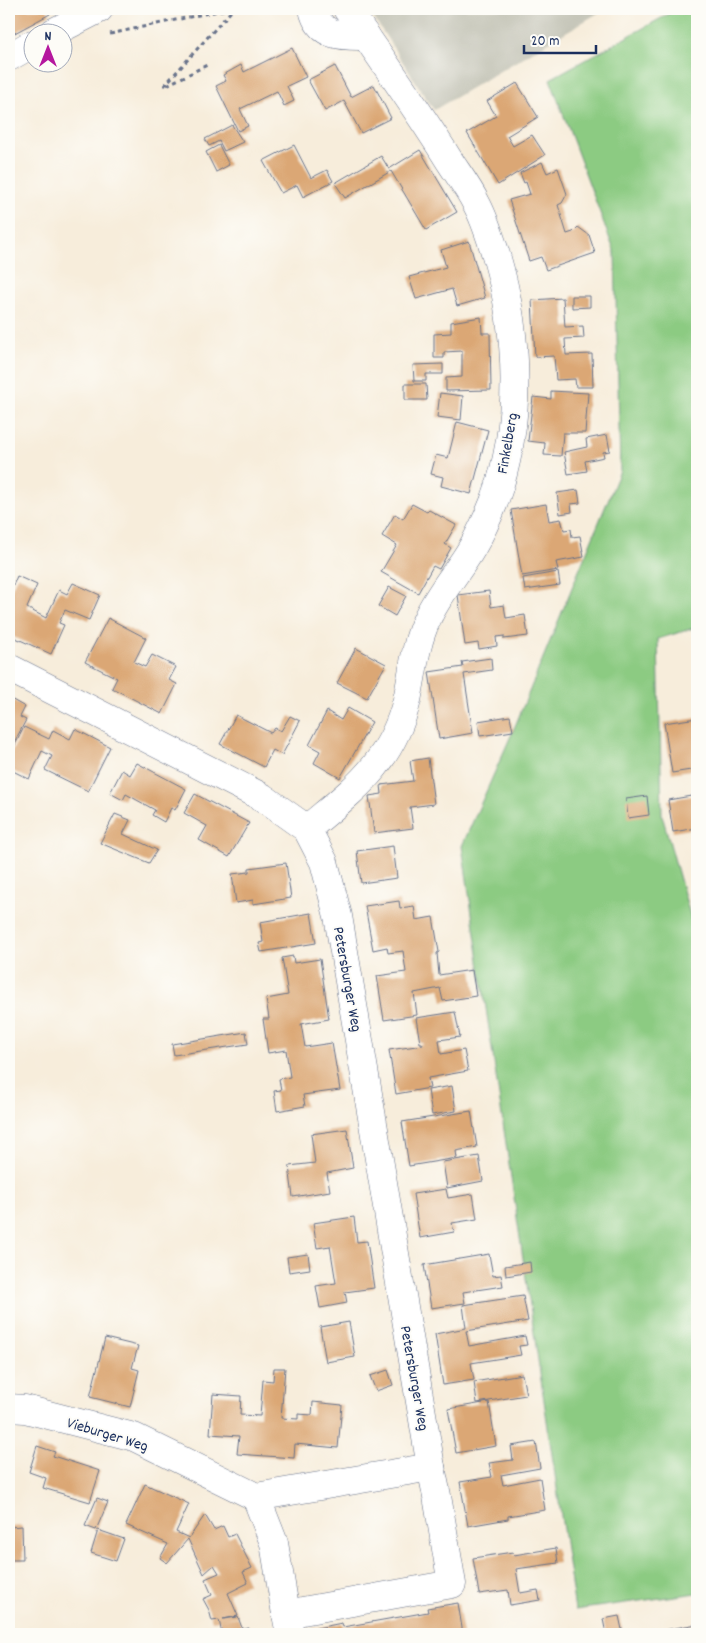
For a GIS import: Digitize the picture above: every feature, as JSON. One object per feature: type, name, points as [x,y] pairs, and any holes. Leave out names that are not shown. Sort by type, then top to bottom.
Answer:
[{"type":"street","points":[[72,23],[99,9]]},
{"type":"street","points":[[317,9],[314,13],[317,22],[330,34],[366,36]]},
{"type":"street","name":"Finkelberg","points":[[307,829],[363,782],[387,751],[400,725],[418,643],[427,618],[473,546],[494,502],[506,457],[513,412],[515,374],[513,334],[506,288],[489,231],[476,202],[348,9]]},
{"type":"street","points":[[9,57],[22,50]]},
{"type":"street","name":"Petersburger Weg","points":[[9,668],[262,797],[307,829],[324,862],[338,916],[452,1584],[288,1624],[274,1544],[256,1497]]},
{"type":"street","name":"Vieburger Weg","points":[[9,1408],[25,1409],[134,1437],[256,1497]]},
{"type":"street","points":[[256,1497],[431,1468]]},
{"type":"path","points":[[101,36],[227,9]]},
{"type":"path","points":[[207,65],[164,86],[233,9]]},
{"type":"shaded area","points":[[368,9],[605,9],[434,110]]},
{"type":"green space","points":[[678,9],[697,9],[697,627],[658,639],[662,815],[697,940],[697,1593],[575,1610],[462,846],[513,731],[620,471],[615,253],[550,79]]},
{"type":"building","points":[[9,9],[47,9],[50,14],[35,22],[22,22],[22,29],[11,35],[9,31]]},
{"type":"building","points":[[292,48],[306,77],[287,86],[294,101],[284,106],[277,91],[240,109],[248,126],[238,131],[216,86],[226,81],[223,75],[241,65],[244,72]]},
{"type":"building","points":[[335,66],[351,97],[374,85],[391,118],[361,133],[344,101],[325,111],[308,80]]},
{"type":"building","points":[[517,83],[538,117],[507,136],[513,146],[532,135],[545,155],[498,185],[467,133],[496,116],[487,101]]},
{"type":"building","points":[[232,125],[243,142],[224,151],[219,141],[209,146],[205,139]]},
{"type":"building","points":[[219,145],[229,165],[216,172],[206,152]]},
{"type":"building","points":[[294,145],[311,178],[327,170],[333,181],[303,197],[297,185],[281,193],[263,161]]},
{"type":"building","points":[[420,150],[457,212],[426,230],[391,171],[345,198],[335,183],[381,156],[389,169]]},
{"type":"building","points":[[542,162],[547,173],[558,168],[567,194],[562,203],[558,205],[567,234],[573,232],[578,227],[589,235],[595,253],[546,270],[541,257],[529,261],[509,200],[530,194],[526,182],[524,183],[520,173]]},
{"type":"building","points":[[469,241],[485,298],[457,306],[452,289],[416,299],[409,277],[446,267],[441,250]]},
{"type":"building","points":[[572,296],[590,296],[590,307],[572,308]]},
{"type":"building","points":[[563,298],[565,327],[583,326],[584,338],[565,339],[566,355],[592,354],[593,387],[576,387],[575,379],[556,380],[554,356],[535,357],[532,300]]},
{"type":"building","points":[[481,317],[482,333],[490,333],[491,390],[446,391],[446,378],[462,377],[462,351],[444,352],[444,358],[434,358],[434,334],[451,333],[451,322]]},
{"type":"building","points":[[443,364],[443,374],[426,374],[426,381],[414,381],[413,365]]},
{"type":"building","points":[[405,384],[426,384],[427,400],[405,400]]},
{"type":"building","points":[[551,391],[588,393],[585,433],[563,433],[561,456],[544,455],[545,443],[528,441],[533,397],[551,399]]},
{"type":"building","points":[[440,393],[463,396],[461,420],[437,417]]},
{"type":"building","points":[[457,422],[488,430],[471,494],[441,486],[443,477],[431,474],[436,455],[448,458]]},
{"type":"building","points":[[607,435],[610,451],[603,452],[604,457],[585,461],[587,471],[568,474],[564,452],[587,447],[586,439]]},
{"type":"building","points":[[578,490],[580,503],[571,504],[572,512],[560,514],[557,493]]},
{"type":"building","points":[[412,504],[427,512],[429,510],[456,525],[445,544],[451,548],[439,569],[433,566],[418,593],[381,572],[397,545],[382,536],[395,514],[403,519]]},
{"type":"building","points":[[546,504],[549,521],[561,519],[564,530],[571,529],[572,537],[580,536],[584,557],[556,562],[558,570],[522,576],[511,510]]},
{"type":"building","points":[[558,572],[560,585],[525,590],[523,578]]},
{"type":"building","points":[[17,576],[37,585],[27,608],[46,618],[59,590],[67,594],[73,583],[100,595],[89,620],[65,610],[59,623],[64,625],[51,654],[9,635],[9,595]]},
{"type":"building","points":[[389,587],[406,596],[395,616],[378,606]]},
{"type":"building","points":[[489,591],[491,607],[504,605],[506,618],[525,615],[528,636],[504,639],[504,636],[496,637],[497,646],[479,649],[478,643],[465,645],[458,595]]},
{"type":"building","points":[[108,618],[146,638],[134,662],[145,667],[152,655],[176,667],[169,680],[177,684],[162,714],[112,688],[117,678],[85,662]]},
{"type":"building","points":[[356,648],[386,664],[367,698],[337,683]]},
{"type":"building","points":[[491,658],[492,670],[464,674],[473,733],[439,739],[429,672],[463,667],[462,662]]},
{"type":"building","points":[[9,698],[25,707],[20,717],[26,720],[9,752]]},
{"type":"building","points":[[348,708],[372,722],[340,778],[314,763],[320,751],[309,745],[327,711],[341,720]]},
{"type":"building","points":[[236,715],[271,733],[275,728],[281,731],[290,716],[300,721],[282,755],[273,750],[264,767],[220,744]]},
{"type":"building","points":[[510,716],[513,731],[480,736],[478,721]]},
{"type":"building","points":[[697,718],[697,769],[672,773],[664,723]]},
{"type":"building","points":[[24,727],[49,739],[53,730],[70,739],[75,729],[110,747],[88,791],[45,770],[52,756],[42,751],[29,779],[9,769],[9,757]]},
{"type":"building","points":[[428,758],[434,804],[410,807],[413,828],[374,833],[369,796],[382,794],[381,785],[413,781],[410,761]]},
{"type":"building","points":[[137,763],[186,789],[175,810],[171,808],[164,822],[152,815],[155,810],[126,794],[123,800],[110,793],[122,770],[130,775]]},
{"type":"building","points":[[195,794],[249,823],[229,857],[199,840],[207,826],[184,813]]},
{"type":"building","points":[[697,795],[697,828],[673,832],[668,800]]},
{"type":"building","points":[[647,796],[649,815],[628,818],[626,799]]},
{"type":"building","points":[[115,814],[130,820],[123,834],[157,850],[149,863],[100,843]]},
{"type":"building","points":[[393,846],[397,878],[361,883],[357,851]]},
{"type":"building","points":[[286,863],[291,898],[253,904],[253,900],[236,903],[232,874],[249,872],[249,868]]},
{"type":"building","points":[[399,901],[400,908],[414,906],[416,920],[433,917],[439,952],[437,953],[439,975],[472,970],[476,996],[443,1001],[440,988],[414,993],[417,1015],[384,1020],[377,976],[406,972],[403,951],[388,953],[387,947],[373,950],[365,906]]},
{"type":"building","points":[[311,913],[316,943],[261,952],[259,943],[263,942],[260,922]]},
{"type":"building","points":[[293,956],[294,963],[320,959],[329,1019],[301,1024],[305,1047],[332,1043],[340,1090],[303,1095],[305,1106],[277,1111],[274,1091],[281,1090],[279,1079],[290,1077],[286,1050],[268,1053],[263,1019],[269,1019],[266,999],[288,995],[282,958]]},
{"type":"building","points":[[455,1012],[460,1037],[439,1040],[441,1054],[464,1050],[468,1071],[428,1078],[430,1088],[396,1094],[389,1050],[423,1045],[420,1043],[416,1018]]},
{"type":"building","points":[[246,1032],[248,1044],[174,1055],[172,1044]]},
{"type":"building","points":[[452,1086],[456,1111],[432,1115],[428,1090]]},
{"type":"building","points":[[471,1111],[477,1147],[456,1151],[457,1158],[409,1166],[402,1122]]},
{"type":"building","points":[[347,1129],[353,1168],[327,1173],[330,1191],[293,1197],[289,1166],[315,1163],[311,1134]]},
{"type":"building","points":[[479,1156],[483,1181],[447,1188],[443,1162]]},
{"type":"building","points":[[446,1189],[448,1198],[473,1194],[477,1219],[452,1223],[454,1232],[420,1238],[413,1194]]},
{"type":"building","points":[[354,1217],[357,1242],[367,1241],[374,1288],[345,1292],[347,1303],[320,1308],[316,1286],[336,1283],[330,1246],[317,1248],[313,1223]]},
{"type":"building","points":[[308,1254],[310,1269],[289,1272],[287,1257]]},
{"type":"building","points":[[489,1254],[493,1276],[501,1275],[503,1286],[463,1292],[465,1303],[431,1308],[424,1265]]},
{"type":"building","points":[[530,1262],[531,1272],[506,1276],[505,1266]]},
{"type":"building","points":[[523,1296],[528,1321],[466,1331],[469,1346],[525,1336],[527,1345],[519,1346],[521,1355],[471,1363],[474,1380],[443,1385],[435,1334],[466,1328],[463,1305]]},
{"type":"building","points":[[349,1322],[355,1357],[326,1362],[320,1327]]},
{"type":"building","points":[[105,1338],[138,1346],[132,1368],[139,1370],[130,1407],[90,1397]]},
{"type":"building","points":[[274,1368],[285,1368],[281,1418],[298,1419],[298,1414],[312,1415],[313,1402],[342,1405],[338,1448],[295,1444],[294,1458],[237,1454],[239,1436],[210,1434],[213,1394],[241,1396],[240,1415],[260,1416],[263,1380],[273,1381]]},
{"type":"building","points":[[388,1370],[393,1385],[376,1391],[370,1376]]},
{"type":"building","points":[[522,1374],[526,1395],[477,1403],[474,1382]]},
{"type":"building","points":[[489,1402],[496,1446],[456,1453],[448,1409]]},
{"type":"building","points":[[536,1442],[540,1468],[501,1475],[503,1485],[540,1478],[545,1510],[508,1516],[508,1519],[468,1526],[460,1482],[492,1477],[489,1463],[513,1460],[511,1446]]},
{"type":"building","points":[[37,1446],[55,1452],[53,1456],[100,1471],[90,1502],[43,1488],[46,1478],[29,1472]]},
{"type":"building","points":[[145,1484],[189,1504],[176,1532],[189,1538],[205,1515],[214,1530],[223,1526],[228,1537],[235,1534],[252,1568],[243,1572],[248,1583],[228,1593],[238,1616],[223,1619],[238,1617],[242,1628],[234,1631],[249,1628],[250,1634],[222,1634],[219,1620],[212,1621],[203,1599],[212,1595],[205,1579],[219,1573],[214,1565],[204,1574],[188,1539],[167,1563],[160,1558],[168,1544],[126,1525]]},
{"type":"building","points":[[97,1498],[108,1502],[96,1530],[85,1526]]},
{"type":"building","points":[[22,1526],[23,1560],[9,1560],[9,1527]]},
{"type":"building","points":[[98,1530],[124,1539],[116,1561],[91,1553]]},
{"type":"building","points":[[556,1548],[558,1563],[516,1569],[520,1593],[538,1590],[540,1600],[510,1605],[508,1590],[479,1594],[473,1558],[513,1552],[514,1555]]},
{"type":"building","points":[[458,1603],[463,1634],[313,1634],[312,1629],[342,1623],[343,1627],[428,1612],[427,1608]]},
{"type":"building","points":[[619,1616],[623,1634],[606,1634],[603,1619]]},
{"type":"building","points":[[697,1624],[697,1634],[665,1634],[664,1630]]}]
